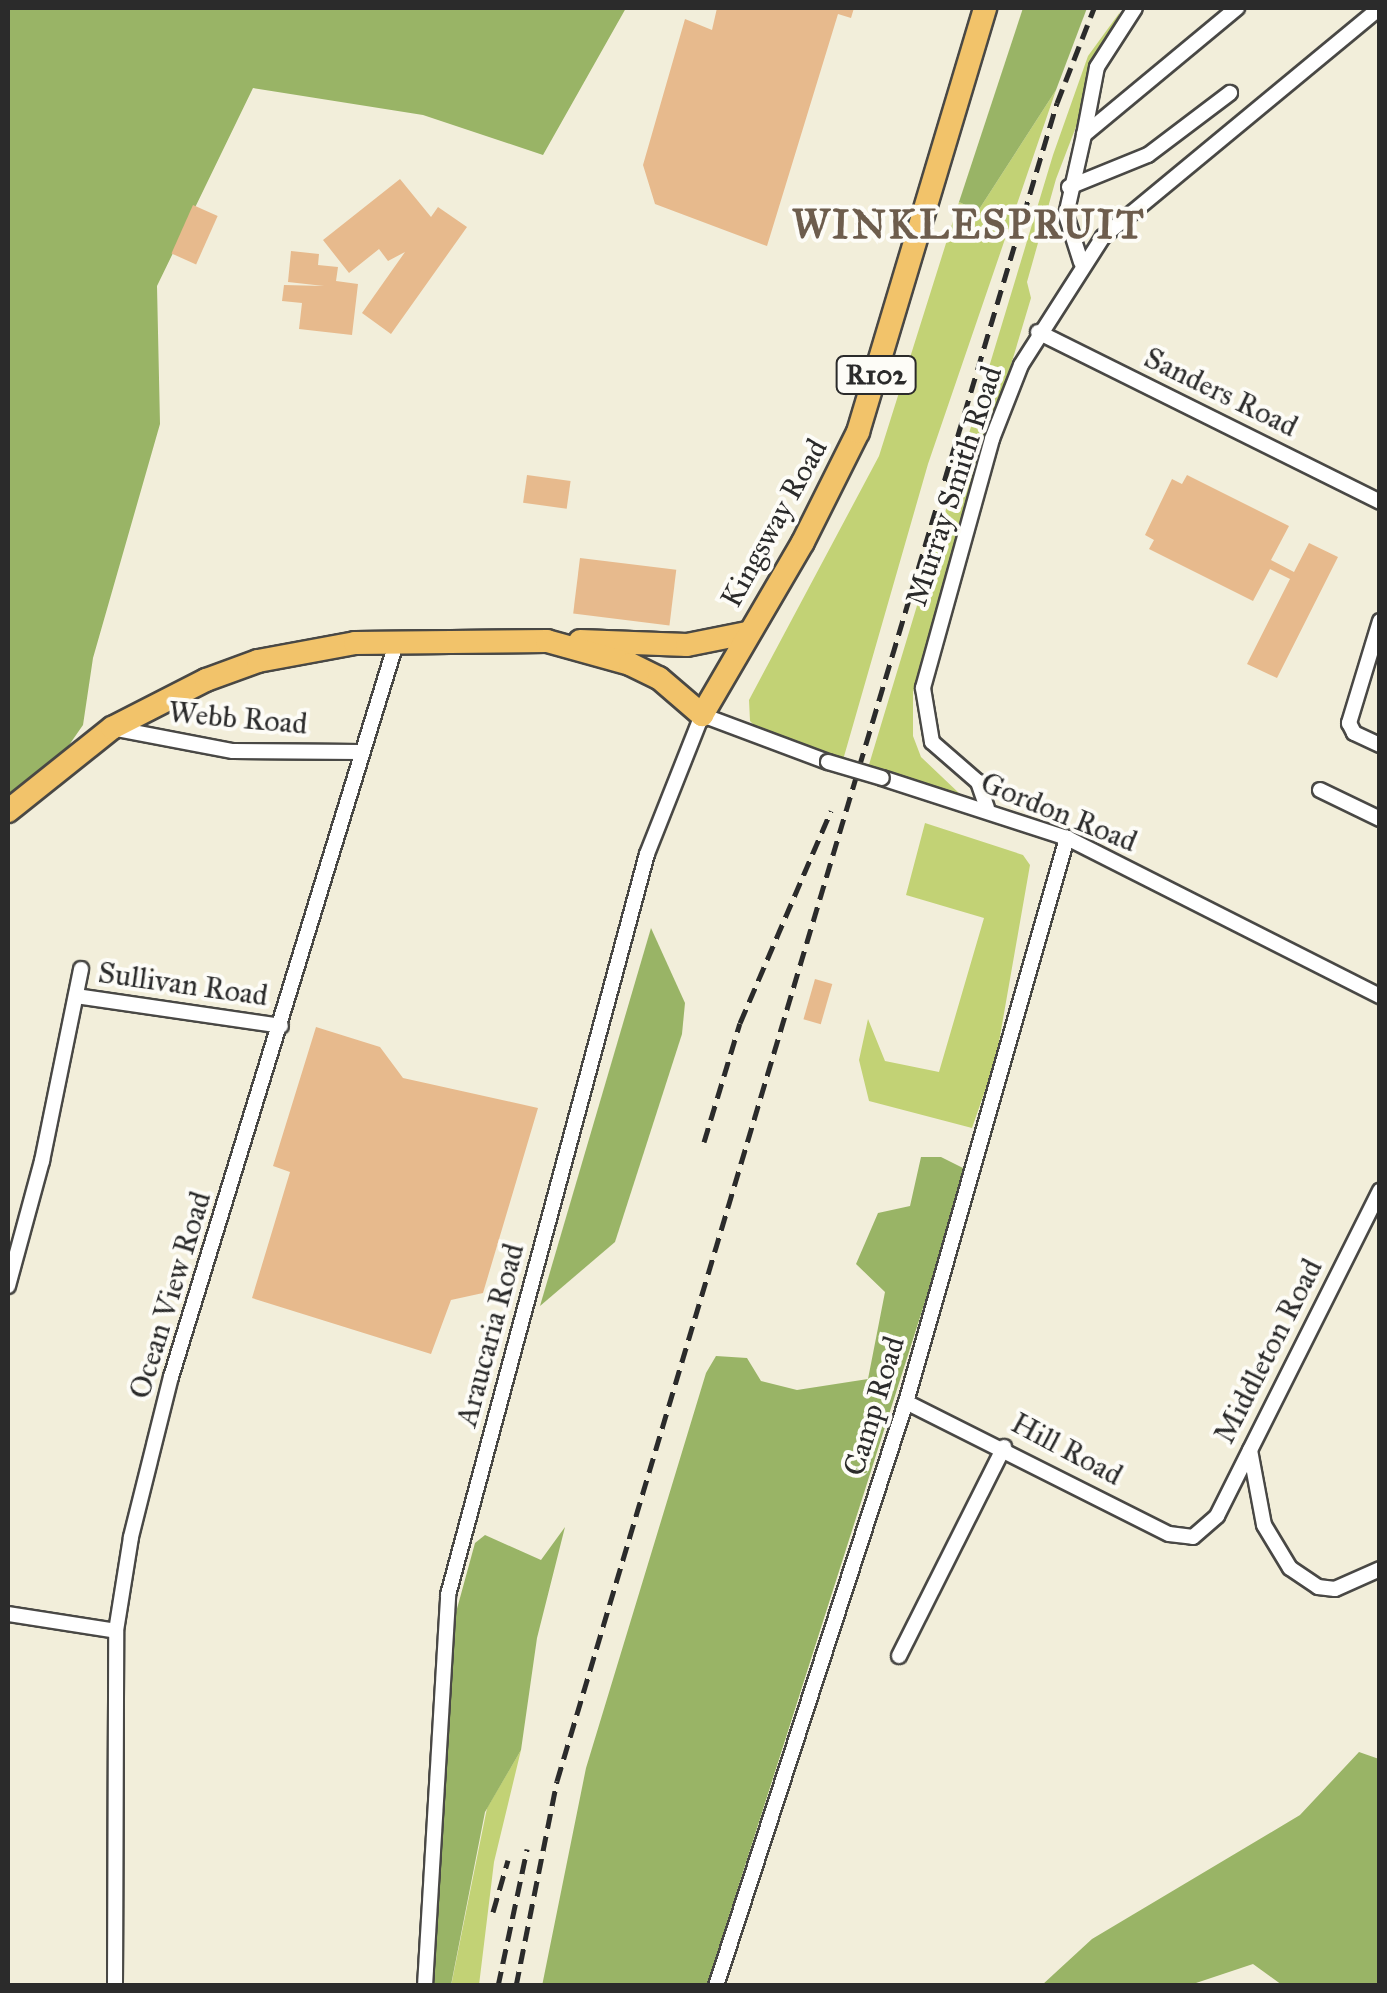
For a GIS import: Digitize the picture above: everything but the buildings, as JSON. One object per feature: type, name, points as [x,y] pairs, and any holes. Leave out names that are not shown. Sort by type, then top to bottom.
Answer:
[{"type":"main road","name":"Kingsway Road","points":[[702,716],[804,542],[858,432],[985,8]]},
{"type":"main road","points":[[8,812],[112,728],[258,661],[397,640],[687,645],[748,633]]},
{"type":"main road","points":[[547,641],[630,664],[659,678],[702,716]]},
{"type":"street","points":[[1081,262],[1067,223],[1069,187],[1097,67],[1135,8]]},
{"type":"street","points":[[1084,135],[1237,8]]},
{"type":"street","name":"Murray Smith Road","points":[[987,808],[978,782],[932,742],[923,688],[992,439],[1038,332],[1081,262],[1120,222],[1380,8]]},
{"type":"street","points":[[1069,187],[1148,155],[1230,93]]},
{"type":"street","name":"Sanders Road","points":[[1038,332],[1380,502]]},
{"type":"street","points":[[1380,621],[1349,723],[1354,734],[1380,745]]},
{"type":"street","name":"Ocean View Road","points":[[116,1986],[116,1631],[130,1537],[172,1377],[397,640]]},
{"type":"street","name":"Gordon Road","points":[[702,716],[828,762],[987,808],[1067,838],[1380,996]]},
{"type":"street","name":"Araucaria Road","points":[[425,1986],[448,1595],[647,854],[702,716]]},
{"type":"street","name":"Webb Road","points":[[112,728],[233,752],[360,752]]},
{"type":"street","points":[[1320,790],[1380,819]]},
{"type":"street","name":"Camp Road","points":[[716,1986],[906,1402],[1067,838]]},
{"type":"street","points":[[8,1286],[81,969]]},
{"type":"street","name":"Sullivan Road","points":[[76,996],[282,1026]]},
{"type":"street","name":"Middleton Road","points":[[1201,1532],[1217,1516],[1380,1190]]},
{"type":"street","name":"Hill Road","points":[[906,1402],[1004,1447],[1169,1534],[1201,1532]]},
{"type":"street","points":[[900,1656],[1004,1447]]},
{"type":"street","points":[[1250,1450],[1264,1525],[1290,1568],[1318,1587],[1335,1589],[1380,1569]]},
{"type":"street","points":[[8,1614],[116,1631]]},
{"type":"green space","points":[[8,8],[626,8],[543,155],[423,115],[253,88],[157,286],[160,424],[93,658],[83,725],[67,748],[8,798]]},
{"type":"green space","points":[[1023,8],[1087,8],[1056,90],[978,211],[959,202]]},
{"type":"green space","points":[[1120,12],[1056,179],[1027,282],[1031,298],[913,692],[913,736],[921,757],[961,795],[868,768],[1053,155],[1088,56]]},
{"type":"green space","points":[[1056,90],[928,464],[843,760],[764,735],[750,721],[749,700],[879,456],[959,202],[978,211]]},
{"type":"green space","points":[[925,823],[1023,855],[1030,865],[996,1059],[972,1128],[869,1101],[859,1060],[868,1019],[885,1061],[939,1072],[984,918],[906,895]]},
{"type":"green space","points":[[651,928],[685,1003],[682,1034],[615,1242],[540,1306]]},
{"type":"green space","points":[[921,1157],[941,1157],[967,1170],[707,1985],[542,1986],[586,1768],[706,1373],[716,1356],[747,1358],[761,1381],[797,1390],[868,1379],[885,1292],[856,1264],[878,1213],[910,1206]]},
{"type":"green space","points":[[565,1527],[537,1638],[521,1750],[485,1812],[451,1985],[432,1986],[452,1627],[475,1543],[485,1535],[541,1560]]},
{"type":"green space","points":[[521,1750],[494,1862],[479,1985],[451,1986],[487,1808]]},
{"type":"green space","points":[[1359,1752],[1379,1759],[1379,1985],[1282,1985],[1253,1964],[1190,1985],[1042,1985],[1092,1939],[1300,1815]]},
{"type":"railway","points":[[516,1986],[557,1781],[1057,103],[1094,8]]},
{"type":"railway","points":[[704,1142],[740,1023],[831,811]]},
{"type":"railway","points":[[498,1986],[527,1849]]},
{"type":"railway","points":[[493,1912],[508,1860]]},
{"type":"district","name":"WINKLESPRUIT","points":[[969,225]]}]
